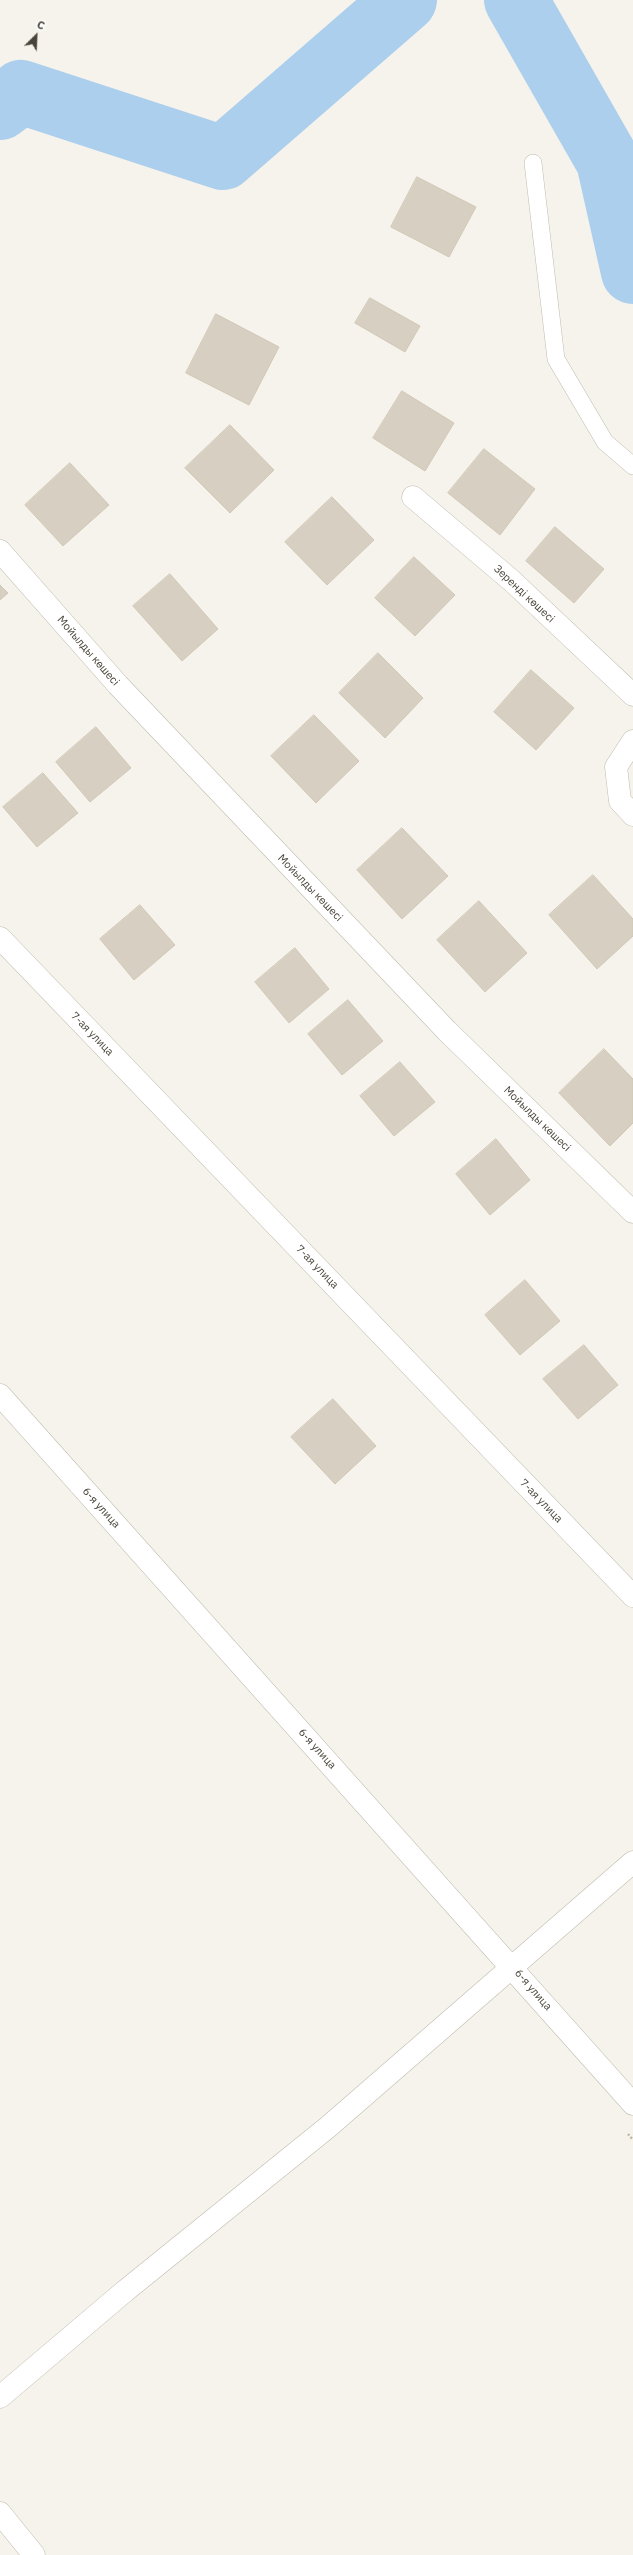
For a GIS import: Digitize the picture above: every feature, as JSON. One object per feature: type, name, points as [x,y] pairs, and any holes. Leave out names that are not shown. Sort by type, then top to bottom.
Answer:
[{"type":"street","name":"Зеренді көшесі","points":[[412,497],[512,581],[633,695]]},
{"type":"street","name":"Мойылды көшесі","points":[[0,551],[118,685],[441,1026],[633,1212]]},
{"type":"street","points":[[633,741],[616,767],[620,801],[633,815]]},
{"type":"street","name":"7-ая улица","points":[[0,938],[633,1596]]},
{"type":"street","name":"6-я улица","points":[[0,1395],[512,1966],[633,2104]]},
{"type":"street","points":[[0,2397],[125,2290],[328,2127],[633,1862]]},
{"type":"street","points":[[0,2513],[34,2555]]},
{"type":"lane","points":[[533,163],[556,358],[605,442],[633,466]]},
{"type":"building","points":[[417,177],[476,207],[449,257],[391,227]]},
{"type":"building","points":[[370,298],[420,326],[405,352],[355,323]]},
{"type":"building","points":[[216,314],[279,347],[249,405],[186,373]]},
{"type":"building","points":[[402,391],[454,423],[425,471],[373,438]]},
{"type":"building","points":[[230,425],[274,470],[230,513],[185,468]]},
{"type":"building","points":[[484,449],[535,489],[500,535],[448,493]]},
{"type":"building","points":[[70,463],[109,505],[63,546],[25,505]]},
{"type":"building","points":[[332,497],[374,540],[327,585],[285,542]]},
{"type":"building","points":[[555,527],[604,569],[574,603],[526,561]]},
{"type":"building","points":[[414,557],[455,595],[415,636],[375,598]]},
{"type":"building","points":[[170,574],[218,629],[182,661],[133,606]]},
{"type":"building","points":[[0,585],[8,593],[0,600]]},
{"type":"building","points":[[378,653],[423,698],[385,738],[339,693]]},
{"type":"building","points":[[531,670],[574,708],[536,750],[494,712]]},
{"type":"building","points":[[314,715],[359,761],[316,803],[271,756]]},
{"type":"building","points":[[96,727],[131,768],[90,802],[56,762]]},
{"type":"building","points":[[43,773],[78,813],[37,847],[3,807]]},
{"type":"building","points":[[402,828],[448,876],[402,919],[357,870]]},
{"type":"building","points":[[593,875],[633,919],[633,936],[597,969],[549,915]]},
{"type":"building","points":[[479,901],[527,953],[485,992],[437,940]]},
{"type":"building","points":[[140,905],[175,945],[134,980],[100,939]]},
{"type":"building","points":[[295,948],[329,989],[289,1023],[255,982]]},
{"type":"building","points":[[348,1000],[383,1041],[342,1075],[308,1034]]},
{"type":"building","points":[[604,1049],[633,1079],[633,1123],[610,1146],[559,1093]]},
{"type":"building","points":[[400,1062],[435,1102],[394,1136],[360,1096]]},
{"type":"building","points":[[496,1139],[530,1180],[490,1215],[456,1174]]},
{"type":"building","points":[[525,1280],[560,1321],[520,1355],[485,1315]]},
{"type":"building","points":[[584,1345],[618,1385],[578,1419],[543,1379]]},
{"type":"building","points":[[333,1399],[376,1446],[335,1484],[291,1437]]},
{"type":"waterway","points":[[0,108],[21,92],[223,158],[405,0]]},
{"type":"waterway","points":[[516,0],[608,161],[633,272]]}]
